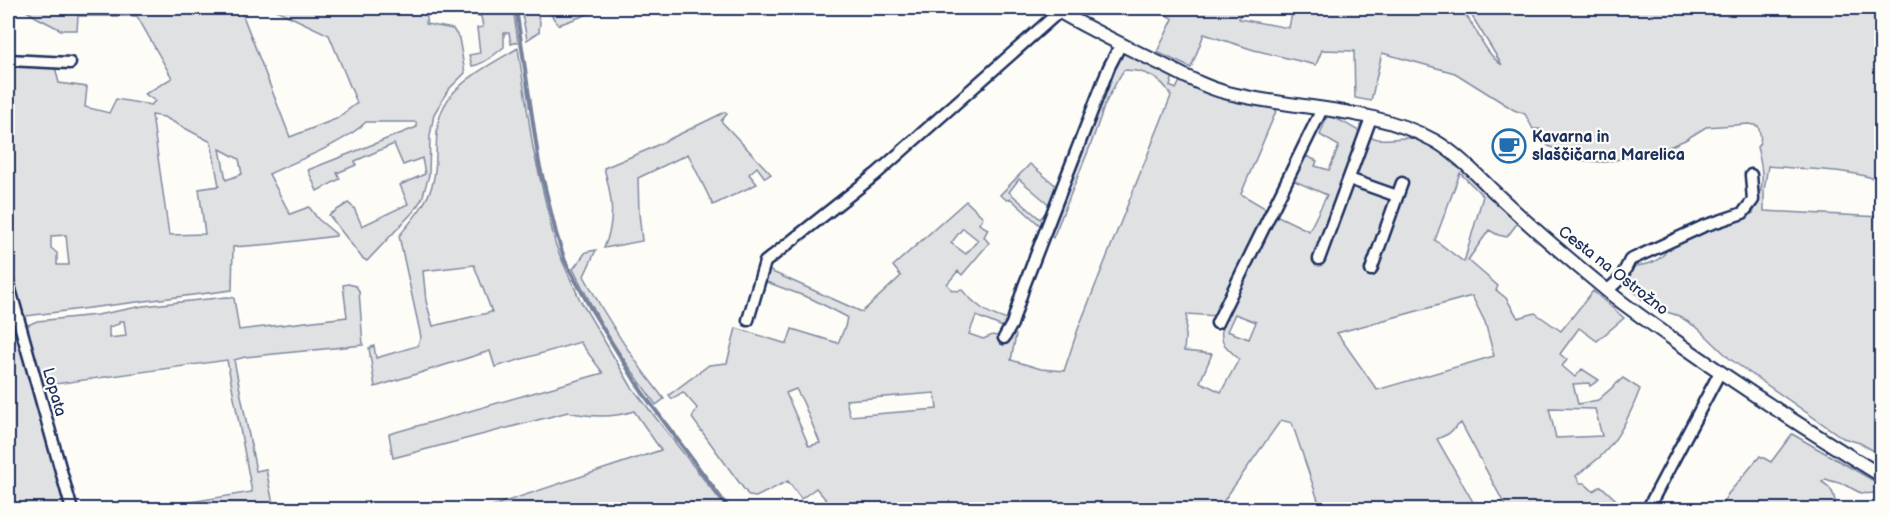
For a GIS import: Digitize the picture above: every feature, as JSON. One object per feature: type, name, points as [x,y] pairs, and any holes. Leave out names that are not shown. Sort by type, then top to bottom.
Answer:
[{"type":"street","name":"Cesta na Ostrožno","points":[[1057,10],[1197,82],[1224,92],[1371,118],[1413,129],[1438,142],[1546,241],[1607,291],[1720,372],[1820,439],[1881,476]]},
{"type":"street","points":[[748,320],[765,262],[876,174],[1057,10]]},
{"type":"street","points":[[1004,338],[1012,324],[1024,286],[1109,68],[1121,44]]},
{"type":"street","points":[[8,60],[70,63]]},
{"type":"street","points":[[1217,323],[1322,109]]},
{"type":"street","points":[[1319,259],[1371,118]]},
{"type":"street","points":[[1607,291],[1622,278],[1630,260],[1704,226],[1743,213],[1753,201],[1751,175]]},
{"type":"street","points":[[1349,179],[1397,196]]},
{"type":"street","points":[[1371,270],[1402,183]]},
{"type":"street","name":"Lopata","points":[[8,282],[72,510]]},
{"type":"street","points":[[1647,510],[1720,372]]},
{"type":"shaded area","points":[[22,8],[240,8],[290,137],[336,119],[357,103],[329,35],[272,8],[428,8],[426,24],[453,29],[459,38],[465,73],[448,90],[434,114],[430,136],[429,175],[422,199],[413,212],[367,261],[362,258],[329,215],[348,203],[354,208],[362,226],[408,204],[400,185],[425,174],[422,158],[403,165],[394,144],[355,161],[356,165],[337,173],[340,179],[317,191],[308,170],[417,127],[416,122],[366,122],[320,151],[269,174],[290,214],[309,207],[336,236],[233,247],[232,290],[26,316],[22,313],[8,265],[8,63],[55,67],[59,83],[87,87],[85,107],[109,113],[116,99],[151,105],[155,101],[145,94],[172,78],[137,16],[78,16],[77,30],[61,30]],"holes":[[[152,115],[164,117],[211,142],[219,186],[199,189],[205,234],[169,235]],[[220,149],[239,159],[242,174],[226,180]],[[66,235],[69,265],[57,265],[57,253],[51,248],[51,236]]]},
{"type":"shaded area","points":[[475,8],[513,8],[518,42],[511,44],[509,33],[504,33],[504,47],[485,61],[472,66],[469,55],[480,53],[477,28],[483,27],[481,16],[476,16]]},
{"type":"shaded area","points":[[521,8],[535,8],[540,22],[539,32],[527,40]]},
{"type":"shaded area","points":[[547,8],[605,8],[558,25]]},
{"type":"shaded area","points":[[1155,8],[1242,8],[1239,19],[1289,28],[1293,8],[1460,8],[1489,53],[1502,65],[1467,8],[1881,8],[1881,181],[1841,172],[1768,166],[1764,190],[1764,211],[1881,217],[1881,455],[1860,443],[1843,438],[1730,359],[1699,329],[1679,316],[1649,306],[1633,291],[1633,282],[1629,279],[1634,266],[1654,261],[1674,244],[1694,235],[1753,213],[1760,196],[1762,180],[1757,147],[1760,140],[1758,126],[1749,124],[1706,127],[1685,140],[1660,151],[1605,162],[1586,161],[1548,146],[1540,129],[1533,129],[1525,114],[1514,110],[1455,73],[1382,53],[1371,101],[1355,98],[1354,51],[1322,50],[1316,65],[1254,50],[1204,34],[1191,68],[1157,52],[1173,19]]},
{"type":"shaded area","points":[[518,48],[533,148],[555,243],[580,300],[631,386],[727,509],[483,509],[661,450],[634,411],[601,416],[568,412],[393,458],[389,434],[603,373],[580,342],[495,367],[490,351],[375,387],[369,348],[374,346],[376,358],[417,346],[421,337],[399,236],[419,211],[431,190],[440,115],[445,104],[460,86]],"holes":[[[474,265],[492,312],[433,326],[426,301],[423,271]]]},
{"type":"shaded area","points":[[1122,48],[1173,76],[1170,86],[1176,89],[1181,79],[1253,104],[1277,109],[1241,194],[1270,211],[1217,316],[1187,314],[1184,351],[1212,354],[1200,382],[1221,392],[1239,359],[1224,344],[1222,324],[1274,214],[1309,231],[1327,195],[1292,180],[1306,156],[1317,161],[1315,166],[1329,170],[1339,146],[1320,135],[1327,116],[1378,139],[1420,140],[1456,160],[1454,165],[1459,168],[1462,166],[1519,221],[1507,237],[1489,230],[1468,260],[1498,286],[1496,290],[1506,298],[1518,318],[1535,313],[1561,331],[1593,291],[1624,318],[1597,341],[1579,328],[1560,354],[1567,360],[1562,366],[1575,377],[1582,369],[1599,380],[1590,386],[1589,383],[1573,384],[1578,404],[1598,400],[1623,378],[1640,389],[1620,433],[1599,458],[1576,476],[1580,483],[1584,483],[1593,491],[1601,486],[1627,510],[1507,509],[1461,423],[1448,434],[1437,439],[1477,509],[1321,509],[1292,423],[1281,420],[1218,509],[886,510],[882,505],[877,509],[834,509],[816,488],[801,499],[788,481],[756,497],[749,496],[692,418],[697,408],[683,392],[672,399],[669,395],[709,365],[727,363],[736,328],[787,344],[792,329],[838,343],[847,317],[812,299],[764,281],[768,270],[862,312],[901,276],[893,266],[966,201],[983,217],[979,224],[988,229],[984,237],[989,243],[962,275],[958,271],[947,284],[952,290],[961,289],[987,312],[1008,320],[1003,327],[976,316],[969,334],[983,339],[993,335],[1000,337],[1001,343],[1006,344],[1010,332],[1016,335],[1011,360],[1041,369],[1064,371],[1078,329],[1171,96],[1163,84],[1152,76],[1124,70],[1105,104],[1053,238],[1051,236]],"holes":[[[1460,173],[1483,196],[1464,262],[1435,240]],[[963,228],[978,240],[966,254],[951,243]],[[1472,296],[1485,322],[1494,356],[1377,390],[1337,333]],[[1235,314],[1256,322],[1249,339],[1227,331]],[[796,389],[820,443],[809,446],[786,393]],[[935,393],[937,409],[850,416],[846,400]],[[1549,408],[1595,409],[1602,436],[1556,438]]]},
{"type":"shaded area","points":[[725,112],[727,114],[721,121],[771,174],[765,178],[757,167],[749,174],[757,184],[713,205],[688,154],[638,178],[642,241],[604,248],[610,228],[612,208],[604,168]]},
{"type":"shaded area","points":[[1030,164],[1060,189],[1044,229],[1011,199],[1007,200],[1000,195]],"holes":[[[1019,179],[1051,206],[1040,219],[1009,192]]]},
{"type":"shaded area","points":[[596,250],[584,276],[621,339],[664,399],[656,405],[607,335],[573,269],[586,252]]},
{"type":"shaded area","points":[[343,285],[356,286],[359,291],[363,345],[234,360],[256,471],[266,469],[274,509],[142,510],[252,492],[227,360],[41,386],[25,331],[28,325],[37,321],[227,297],[234,298],[239,330],[347,317]],"holes":[[[119,321],[124,321],[126,336],[109,338],[109,327],[119,324]]]},
{"type":"shaded area","points":[[8,300],[10,311],[66,509],[8,509]]},
{"type":"shaded area","points":[[1792,434],[1881,485],[1881,494],[1860,493],[1843,484],[1826,479],[1822,482],[1833,494],[1835,509],[1719,509],[1728,494],[1760,456],[1771,462]]},
{"type":"waterway","points":[[516,8],[539,163],[565,261],[591,309],[642,392],[730,510]]},
{"type":"place","name":"Kavarna in slaščičarna Marelica","points":[[1509,146]]}]
